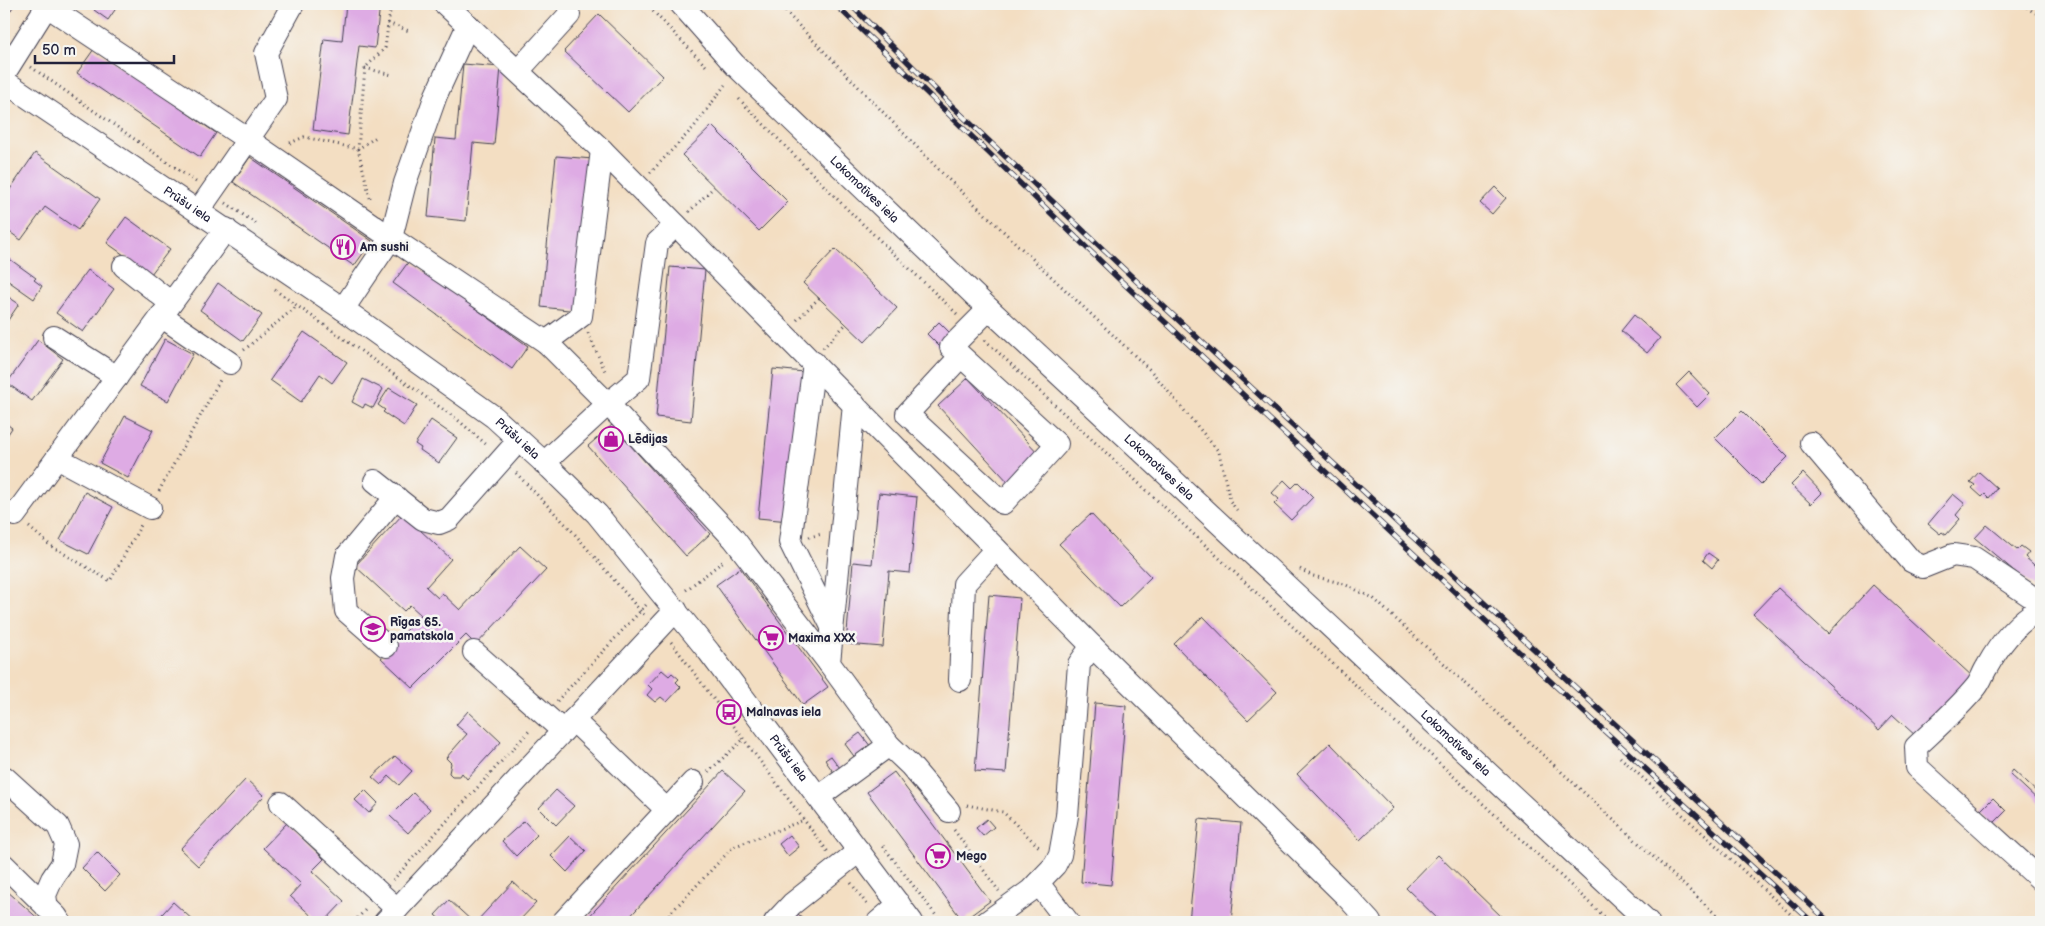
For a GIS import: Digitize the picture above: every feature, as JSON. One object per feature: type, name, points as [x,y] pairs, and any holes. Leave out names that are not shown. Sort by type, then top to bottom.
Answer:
[{"type":"street","points":[[199,210],[276,99],[266,53],[293,4]]},
{"type":"street","points":[[444,4],[602,150],[1092,646],[1348,898],[1370,922]]},
{"type":"street","name":"Lokomotīves iela","points":[[681,4],[734,65],[989,309],[1641,920]]},
{"type":"street","points":[[4,74],[47,5],[546,342],[609,402],[741,548],[889,745],[910,765],[949,811]]},
{"type":"street","points":[[518,71],[569,15]]},
{"type":"street","points":[[343,309],[384,233],[405,183],[436,95],[468,25]]},
{"type":"street","name":"Prūšu iela","points":[[4,81],[199,210],[343,309],[494,417],[544,463],[597,514],[676,610],[912,922]]},
{"type":"street","points":[[546,342],[581,316],[602,150]]},
{"type":"street","points":[[544,463],[609,402],[639,378],[657,243],[676,225]]},
{"type":"street","points":[[15,515],[226,229]]},
{"type":"street","points":[[124,266],[166,310],[230,362]]},
{"type":"street","points":[[961,356],[907,414],[1003,503],[1057,444],[952,347],[989,309]]},
{"type":"street","points":[[54,337],[116,377]]},
{"type":"street","points":[[812,362],[790,542],[832,627]]},
{"type":"street","points":[[829,663],[854,404]]},
{"type":"street","points":[[375,481],[424,519],[439,523],[449,519],[519,440]]},
{"type":"street","points":[[1811,443],[1911,560],[1923,567],[1953,555],[1974,558],[2041,603]]},
{"type":"street","points":[[57,458],[150,508]]},
{"type":"street","points":[[386,646],[346,611],[343,578],[347,556],[396,497]]},
{"type":"street","points":[[960,680],[964,584],[996,549]]},
{"type":"street","points":[[2041,608],[2027,616],[2019,624],[2000,648],[1978,685],[1956,710],[1916,748],[1917,766],[2041,880]]},
{"type":"street","points":[[281,803],[380,894],[391,916],[676,610]]},
{"type":"street","points":[[986,922],[1038,883],[1055,865],[1060,855],[1067,816],[1079,664],[1092,646]]},
{"type":"street","points":[[474,652],[544,715],[568,726],[667,810]]},
{"type":"street","points":[[818,797],[889,745]]},
{"type":"street","points":[[4,777],[58,826],[66,844],[62,864],[52,879],[45,895],[54,915]]},
{"type":"street","points":[[562,922],[693,782]]},
{"type":"street","points":[[775,922],[792,904],[859,851]]},
{"type":"street","points":[[11,872],[54,915]]},
{"type":"street","points":[[1038,883],[1068,922]]},
{"type":"street","points":[[1348,898],[1352,922]]},
{"type":"street","points":[[879,922],[899,904]]},
{"type":"path","points":[[384,233],[358,149],[365,68],[385,48],[391,4]]},
{"type":"path","points":[[646,4],[712,72]]},
{"type":"path","points":[[778,4],[945,176],[1151,372],[1219,452],[1230,501],[1239,512]]},
{"type":"path","points":[[2023,4],[2041,18]]},
{"type":"path","points":[[388,23],[409,31]]},
{"type":"path","points":[[365,68],[392,75]]},
{"type":"path","points":[[637,186],[694,127],[725,85],[719,79]]},
{"type":"path","points":[[732,92],[847,209],[1089,439],[1608,922]]},
{"type":"path","points":[[269,154],[304,136],[358,149],[376,138]]},
{"type":"path","points":[[676,225],[714,187]]},
{"type":"path","points":[[274,290],[458,420],[502,459],[572,532],[640,611],[659,628],[879,922]]},
{"type":"path","points":[[784,333],[819,298]]},
{"type":"path","points":[[15,515],[51,546],[110,581],[230,362],[297,306]]},
{"type":"path","points":[[581,316],[611,385],[609,402]]},
{"type":"path","points":[[812,362],[846,324]]},
{"type":"path","points":[[686,590],[741,548]]},
{"type":"path","points":[[1299,568],[1313,576],[1344,584],[1373,598],[1724,922]]},
{"type":"path","points":[[354,922],[640,611],[661,592]]},
{"type":"path","points":[[693,782],[711,770],[744,740]]},
{"type":"path","points":[[1620,757],[1799,922]]},
{"type":"path","points":[[1010,905],[951,826],[949,811],[964,805],[984,807],[1003,812],[1030,836],[1055,865]]},
{"type":"path","points":[[662,922],[733,847],[804,820]]},
{"type":"building","points":[[4,4],[15,4],[6,17],[4,16]]},
{"type":"building","points":[[99,4],[119,4],[108,20],[94,10]]},
{"type":"building","points":[[346,4],[380,4],[375,48],[359,46],[348,135],[313,130],[324,39],[342,41]]},
{"type":"building","points":[[599,14],[663,76],[628,112],[564,51]]},
{"type":"building","points":[[94,49],[216,133],[200,157],[77,73]]},
{"type":"building","points":[[463,64],[501,67],[494,145],[473,143],[466,221],[428,217],[435,138],[456,140]]},
{"type":"building","points":[[712,126],[788,202],[759,231],[682,155]]},
{"type":"building","points":[[35,153],[100,199],[78,230],[45,207],[21,240],[4,228],[4,198]]},
{"type":"building","points":[[556,156],[593,159],[578,311],[541,307]]},
{"type":"building","points":[[250,157],[372,241],[354,266],[233,182]]},
{"type":"building","points":[[1495,187],[1506,198],[1492,214],[1480,203]]},
{"type":"building","points":[[126,217],[170,249],[151,274],[107,243]]},
{"type":"building","points":[[835,249],[897,308],[865,342],[803,283]]},
{"type":"building","points":[[4,255],[36,278],[34,280],[42,286],[34,299],[4,278]]},
{"type":"building","points":[[409,261],[528,346],[512,369],[393,283]]},
{"type":"building","points":[[670,267],[705,270],[691,421],[656,417]]},
{"type":"building","points":[[88,270],[114,289],[83,332],[56,313]]},
{"type":"building","points":[[218,283],[262,315],[243,341],[200,310]]},
{"type":"building","points":[[4,294],[19,304],[4,326]]},
{"type":"building","points":[[1634,315],[1660,338],[1647,353],[1621,331]]},
{"type":"building","points":[[939,322],[953,336],[941,348],[927,334]]},
{"type":"building","points":[[304,332],[347,362],[332,383],[320,374],[301,402],[270,380]]},
{"type":"building","points":[[165,339],[193,354],[168,401],[140,386]]},
{"type":"building","points":[[38,340],[63,359],[32,401],[7,383]]},
{"type":"building","points":[[773,369],[804,372],[789,521],[758,518]]},
{"type":"building","points":[[1689,372],[1710,394],[1697,407],[1676,385]]},
{"type":"building","points":[[968,378],[1040,455],[1010,484],[938,406]]},
{"type":"building","points":[[363,379],[383,389],[373,408],[365,404],[363,408],[352,402]]},
{"type":"building","points":[[389,388],[417,405],[404,426],[383,412],[385,410],[378,405]]},
{"type":"building","points":[[1742,411],[1788,457],[1761,484],[1715,438]]},
{"type":"building","points":[[125,416],[153,430],[128,478],[100,463]]},
{"type":"building","points":[[431,420],[457,438],[439,463],[420,450],[421,448],[415,444]]},
{"type":"building","points":[[4,422],[12,428],[4,440]]},
{"type":"building","points":[[612,425],[710,534],[686,556],[588,446]]},
{"type":"building","points":[[1979,472],[1997,488],[1989,498],[1985,494],[1982,497],[1972,488],[1975,485],[1970,482]]},
{"type":"building","points":[[1803,473],[1822,493],[1811,504],[1791,485]]},
{"type":"building","points":[[1284,480],[1292,488],[1298,482],[1313,497],[1291,520],[1274,504],[1279,499],[1272,493]]},
{"type":"building","points":[[85,492],[113,507],[88,554],[60,540]]},
{"type":"building","points":[[879,493],[917,497],[910,573],[889,571],[883,647],[846,644],[853,562],[872,564]]},
{"type":"building","points":[[1953,494],[1965,504],[1956,515],[1960,519],[1946,535],[1942,532],[1940,534],[1928,524]]},
{"type":"building","points":[[403,514],[451,559],[426,587],[438,598],[442,593],[460,610],[520,546],[546,570],[476,645],[466,635],[413,688],[381,658],[421,615],[410,605],[404,611],[355,566]]},
{"type":"building","points":[[1091,514],[1151,577],[1120,607],[1059,544]]},
{"type":"building","points":[[1987,525],[2017,550],[2021,546],[2029,552],[2025,557],[2041,571],[2041,589],[2039,592],[1975,538]]},
{"type":"building","points":[[1708,553],[1718,560],[1712,568],[1703,560]]},
{"type":"building","points":[[740,568],[828,687],[803,705],[716,585]]},
{"type":"building","points":[[1873,585],[1973,677],[1917,737],[1893,715],[1879,730],[1753,614],[1778,588],[1828,634]]},
{"type":"building","points":[[989,595],[1020,598],[1006,773],[975,771]]},
{"type":"building","points":[[1203,616],[1277,692],[1248,720],[1174,644]]},
{"type":"building","points":[[662,670],[669,676],[672,673],[679,679],[676,682],[681,687],[667,702],[661,697],[655,702],[647,695],[652,689],[648,685]]},
{"type":"building","points":[[1095,703],[1126,706],[1111,885],[1081,882]]},
{"type":"building","points":[[468,711],[501,742],[467,779],[462,773],[460,776],[452,776],[449,773],[451,763],[446,758],[467,734],[456,725]]},
{"type":"building","points":[[860,733],[871,747],[856,759],[845,744]]},
{"type":"building","points":[[1330,743],[1393,808],[1360,840],[1297,774]]},
{"type":"building","points":[[395,756],[412,771],[399,785],[389,776],[381,785],[372,777]]},
{"type":"building","points":[[831,756],[840,768],[834,773],[825,760]]},
{"type":"building","points":[[2013,770],[2041,796],[2041,803],[2010,774]]},
{"type":"building","points":[[723,771],[745,791],[625,922],[584,922]]},
{"type":"building","points":[[894,772],[990,901],[963,921],[867,792]]},
{"type":"building","points":[[246,779],[264,796],[198,866],[180,849]]},
{"type":"building","points":[[365,790],[378,803],[369,813],[355,800]]},
{"type":"building","points":[[556,790],[574,806],[556,825],[539,808]]},
{"type":"building","points":[[413,793],[430,809],[408,833],[390,816]]},
{"type":"building","points":[[1993,798],[2006,811],[1992,825],[1979,812]]},
{"type":"building","points":[[987,819],[994,827],[983,836],[976,828]]},
{"type":"building","points":[[1199,819],[1241,823],[1231,922],[1189,922]]},
{"type":"building","points":[[524,821],[537,835],[516,856],[502,841]]},
{"type":"building","points":[[287,823],[324,859],[312,871],[344,901],[324,922],[318,922],[290,896],[301,884],[263,848]]},
{"type":"building","points":[[790,835],[799,847],[788,856],[779,844]]},
{"type":"building","points":[[570,836],[586,851],[567,872],[551,856]]},
{"type":"building","points":[[97,852],[120,875],[105,891],[82,868]]},
{"type":"building","points":[[1438,855],[1504,919],[1500,922],[1441,922],[1406,888]]},
{"type":"building","points":[[513,882],[536,903],[518,922],[476,922]]},
{"type":"building","points":[[4,888],[6,890],[42,922],[4,922]]},
{"type":"building","points":[[449,900],[473,922],[443,922],[435,915]]},
{"type":"building","points":[[173,902],[195,922],[155,922]]},
{"type":"building","points":[[798,914],[807,922],[791,922]]},
{"type":"railway","points":[[835,4],[1120,280],[1812,922]]},
{"type":"railway","points":[[850,4],[951,105],[1147,291],[1829,922]]},
{"type":"place","name":"Am sushi","points":[[343,247]]},
{"type":"place","name":"Lēdijas","points":[[611,439]]},
{"type":"place","name":"Rīgas 65. pamatskola","points":[[373,629]]},
{"type":"place","name":"Maxima XXX","points":[[771,638]]},
{"type":"place","name":"Malnavas iela","points":[[729,712]]},
{"type":"place","name":"Mego","points":[[938,856]]}]
